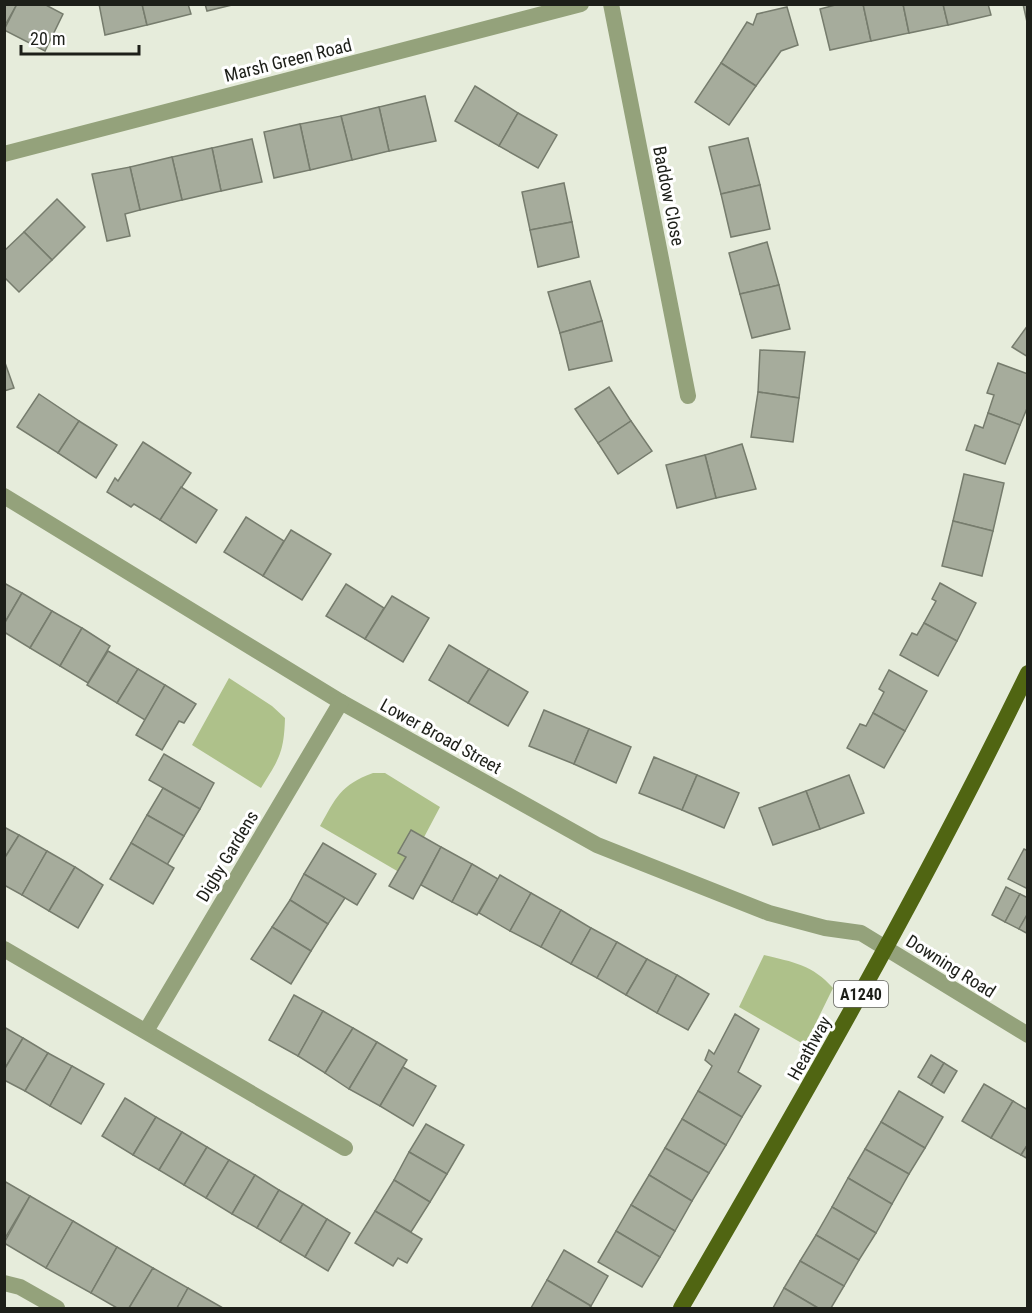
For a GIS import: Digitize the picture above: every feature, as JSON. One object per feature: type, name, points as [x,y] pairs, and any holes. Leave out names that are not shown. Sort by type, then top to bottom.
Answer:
[{"type":"main road","name":"Heathway","points":[[681,1308],[830,1052],[973,786],[1028,674]]},
{"type":"street","name":"Marsh Green Road","points":[[4,154],[581,4]]},
{"type":"street","name":"Baddow Close","points":[[611,4],[688,396]]},
{"type":"street","name":"Lower Broad Street","points":[[4,496],[341,702],[597,845],[769,914],[825,928],[861,933],[886,948]]},
{"type":"street","name":"Digby Gardens","points":[[146,1030],[341,702]]},
{"type":"street","name":"Downing Road","points":[[886,948],[1028,1035]]},
{"type":"street","points":[[4,950],[146,1030],[345,1148]]},
{"type":"street","points":[[4,1282],[20,1287],[57,1308]]},
{"type":"green space","points":[[229,678],[272,706],[285,718],[279,755],[261,788],[192,745]]},
{"type":"green space","points":[[373,773],[385,773],[440,807],[404,875],[320,826],[335,800],[346,788],[353,782]]},
{"type":"green space","points":[[764,955],[810,969],[833,988],[805,1045],[739,1007]]},
{"type":"building","points":[[4,4],[17,4],[4,27]]},
{"type":"building","points":[[17,4],[44,4],[63,14],[45,51],[4,30]]},
{"type":"building","points":[[99,4],[142,4],[147,25],[105,35]]},
{"type":"building","points":[[142,4],[188,4],[191,14],[147,25]]},
{"type":"building","points":[[205,4],[236,4],[207,11]]},
{"type":"building","points":[[839,4],[863,4],[871,41],[830,50],[820,9]]},
{"type":"building","points":[[863,4],[903,4],[909,33],[871,41]]},
{"type":"building","points":[[903,4],[943,4],[948,25],[909,33]]},
{"type":"building","points":[[943,4],[988,4],[991,15],[948,25]]},
{"type":"building","points":[[1023,4],[1028,4],[1028,22],[1027,22]]},
{"type":"building","points":[[787,7],[798,45],[781,51],[756,86],[721,63],[747,22],[753,25],[757,14]]},
{"type":"building","points":[[721,63],[756,86],[729,125],[695,102]]},
{"type":"building","points":[[475,86],[518,113],[499,146],[455,121]]},
{"type":"building","points":[[425,96],[436,141],[389,151],[379,107]]},
{"type":"building","points":[[379,107],[389,151],[352,160],[341,116]]},
{"type":"building","points":[[518,113],[557,135],[538,168],[499,146]]},
{"type":"building","points":[[341,116],[352,160],[310,170],[300,124]]},
{"type":"building","points":[[300,124],[310,170],[274,178],[264,132]]},
{"type":"building","points":[[748,138],[760,185],[721,194],[709,147]]},
{"type":"building","points":[[252,139],[262,182],[221,191],[212,148]]},
{"type":"building","points":[[212,148],[221,191],[182,200],[172,157]]},
{"type":"building","points":[[172,157],[182,200],[140,210],[130,167]]},
{"type":"building","points":[[130,167],[140,210],[125,214],[130,236],[107,241],[92,174]]},
{"type":"building","points":[[564,183],[572,222],[530,230],[522,192]]},
{"type":"building","points":[[760,185],[770,229],[731,237],[721,194]]},
{"type":"building","points":[[57,199],[85,227],[52,260],[24,232]]},
{"type":"building","points":[[572,222],[579,257],[538,267],[530,230]]},
{"type":"building","points":[[24,232],[52,260],[19,292],[4,277],[4,251]]},
{"type":"building","points":[[767,242],[779,285],[740,294],[729,253]]},
{"type":"building","points":[[590,281],[602,321],[560,333],[548,292]]},
{"type":"building","points":[[779,285],[790,329],[752,338],[740,294]]},
{"type":"building","points":[[602,321],[612,361],[569,370],[560,333]]},
{"type":"building","points":[[1028,325],[1028,357],[1012,347]]},
{"type":"building","points":[[760,350],[805,352],[799,398],[758,392]]},
{"type":"building","points":[[4,360],[14,388],[4,391]]},
{"type":"building","points":[[998,363],[1028,374],[1028,406],[1020,425],[988,413],[994,395],[987,393]]},
{"type":"building","points":[[609,387],[631,421],[598,443],[575,409]]},
{"type":"building","points":[[758,392],[799,398],[793,442],[751,437]]},
{"type":"building","points":[[39,394],[79,421],[58,453],[17,427]]},
{"type":"building","points":[[988,413],[1020,425],[1005,464],[966,450],[975,425],[983,428]]},
{"type":"building","points":[[79,421],[117,445],[96,478],[58,453]]},
{"type":"building","points":[[631,421],[652,451],[618,474],[598,443]]},
{"type":"building","points":[[143,442],[191,473],[160,520],[134,504],[131,507],[107,492],[115,478],[118,481]]},
{"type":"building","points":[[742,444],[756,489],[716,498],[705,455]]},
{"type":"building","points":[[705,455],[716,498],[677,508],[666,465]]},
{"type":"building","points":[[964,474],[1004,483],[993,531],[953,521]]},
{"type":"building","points":[[181,487],[217,510],[196,543],[160,520]]},
{"type":"building","points":[[246,517],[284,541],[263,576],[224,552]]},
{"type":"building","points":[[953,521],[993,531],[982,576],[942,566]]},
{"type":"building","points":[[291,530],[331,554],[302,600],[263,576]]},
{"type":"building","points":[[4,583],[22,593],[4,624]]},
{"type":"building","points":[[940,583],[976,603],[957,641],[924,623],[936,601],[932,599]]},
{"type":"building","points":[[346,584],[384,608],[365,639],[326,616]]},
{"type":"building","points":[[22,593],[52,611],[30,648],[4,632],[4,624]]},
{"type":"building","points":[[392,596],[429,618],[403,662],[365,639]]},
{"type":"building","points":[[52,611],[82,628],[60,666],[30,648]]},
{"type":"building","points":[[924,623],[957,641],[938,676],[900,655],[912,633],[917,635]]},
{"type":"building","points":[[82,628],[110,646],[88,683],[60,666]]},
{"type":"building","points":[[449,645],[489,669],[468,703],[429,680]]},
{"type":"building","points":[[108,651],[138,669],[117,703],[87,685]]},
{"type":"building","points":[[138,669],[165,685],[145,720],[117,703]]},
{"type":"building","points":[[489,669],[528,692],[508,726],[468,703]]},
{"type":"building","points":[[889,670],[927,691],[905,731],[873,713],[884,692],[879,689]]},
{"type":"building","points":[[165,685],[196,704],[184,723],[179,721],[162,750],[136,735]]},
{"type":"building","points":[[544,710],[589,729],[574,764],[529,746]]},
{"type":"building","points":[[873,713],[905,731],[884,768],[847,748],[860,724],[866,726]]},
{"type":"building","points":[[589,729],[631,747],[616,783],[574,764]]},
{"type":"building","points":[[164,754],[214,783],[200,809],[149,780]]},
{"type":"building","points":[[654,757],[697,775],[682,810],[639,793]]},
{"type":"building","points":[[697,775],[739,793],[724,828],[682,810]]},
{"type":"building","points":[[849,775],[864,813],[820,829],[806,791]]},
{"type":"building","points":[[163,788],[200,809],[184,836],[147,815]]},
{"type":"building","points":[[806,791],[820,829],[773,845],[759,808]]},
{"type":"building","points":[[147,815],[184,836],[167,865],[131,843]]},
{"type":"building","points":[[4,827],[19,835],[4,859]]},
{"type":"building","points":[[411,830],[441,847],[413,899],[389,886],[406,857],[398,853]]},
{"type":"building","points":[[19,835],[47,851],[22,895],[4,885],[4,859]]},
{"type":"building","points":[[131,843],[174,868],[153,904],[110,879]]},
{"type":"building","points":[[323,843],[376,874],[357,905],[304,874]]},
{"type":"building","points":[[441,847],[472,864],[452,902],[421,885]]},
{"type":"building","points":[[1024,849],[1028,851],[1028,889],[1008,879]]},
{"type":"building","points":[[47,851],[75,867],[49,911],[22,895]]},
{"type":"building","points":[[472,864],[498,879],[477,915],[452,902]]},
{"type":"building","points":[[75,867],[103,885],[78,928],[49,911]]},
{"type":"building","points":[[304,874],[345,898],[328,924],[290,900]]},
{"type":"building","points":[[500,875],[531,893],[510,931],[479,913]]},
{"type":"building","points":[[1006,887],[1020,894],[1005,922],[992,915]]},
{"type":"building","points":[[531,893],[561,910],[541,947],[510,931]]},
{"type":"building","points":[[1020,894],[1028,898],[1028,913],[1019,929],[1005,922]]},
{"type":"building","points":[[290,900],[328,924],[311,951],[272,927]]},
{"type":"building","points":[[561,910],[591,928],[571,964],[541,947]]},
{"type":"building","points":[[1028,913],[1028,934],[1019,929]]},
{"type":"building","points":[[272,927],[311,951],[291,984],[251,959]]},
{"type":"building","points":[[591,928],[617,942],[597,978],[571,964]]},
{"type":"building","points":[[617,942],[647,959],[626,995],[597,978]]},
{"type":"building","points":[[647,959],[677,975],[657,1013],[626,995]]},
{"type":"building","points":[[677,975],[709,994],[688,1030],[657,1013]]},
{"type":"building","points":[[294,995],[323,1011],[298,1056],[269,1040]]},
{"type":"building","points":[[323,1011],[353,1028],[325,1073],[298,1056]]},
{"type":"building","points":[[735,1014],[759,1029],[738,1072],[761,1086],[742,1117],[698,1091],[712,1066],[705,1060],[709,1050],[714,1054]]},
{"type":"building","points":[[4,1027],[23,1038],[4,1070]]},
{"type":"building","points":[[353,1028],[377,1042],[349,1089],[325,1073]]},
{"type":"building","points":[[23,1038],[48,1053],[25,1091],[4,1080],[4,1070]]},
{"type":"building","points":[[377,1042],[407,1060],[380,1106],[349,1089]]},
{"type":"building","points":[[48,1053],[72,1066],[50,1106],[25,1091]]},
{"type":"building","points":[[931,1055],[944,1063],[931,1085],[918,1077]]},
{"type":"building","points":[[944,1063],[957,1071],[944,1093],[931,1085]]},
{"type":"building","points":[[72,1066],[104,1084],[81,1124],[50,1106]]},
{"type":"building","points":[[403,1067],[436,1086],[413,1126],[380,1106]]},
{"type":"building","points":[[984,1084],[1013,1101],[991,1138],[962,1121]]},
{"type":"building","points":[[698,1091],[742,1117],[726,1145],[682,1119]]},
{"type":"building","points":[[899,1091],[943,1117],[925,1148],[881,1122]]},
{"type":"building","points":[[125,1098],[156,1117],[133,1155],[102,1136]]},
{"type":"building","points":[[1013,1101],[1028,1110],[1028,1144],[1021,1155],[991,1138]]},
{"type":"building","points":[[156,1117],[182,1132],[159,1170],[133,1155]]},
{"type":"building","points":[[682,1119],[726,1145],[709,1173],[665,1148]]},
{"type":"building","points":[[881,1122],[925,1148],[909,1174],[865,1149]]},
{"type":"building","points":[[426,1124],[464,1145],[447,1174],[409,1152]]},
{"type":"building","points":[[182,1132],[207,1147],[184,1185],[159,1170]]},
{"type":"building","points":[[1028,1144],[1028,1159],[1021,1155]]},
{"type":"building","points":[[207,1147],[229,1160],[206,1198],[184,1185]]},
{"type":"building","points":[[665,1148],[709,1173],[692,1201],[649,1175]]},
{"type":"building","points":[[865,1149],[909,1174],[892,1204],[848,1178]]},
{"type":"building","points":[[409,1152],[447,1174],[430,1202],[394,1180]]},
{"type":"building","points":[[229,1160],[255,1175],[232,1214],[206,1198]]},
{"type":"building","points":[[255,1175],[279,1190],[257,1228],[232,1214]]},
{"type":"building","points":[[649,1175],[692,1201],[675,1231],[631,1205]]},
{"type":"building","points":[[848,1178],[892,1204],[876,1233],[832,1207]]},
{"type":"building","points":[[394,1180],[430,1202],[411,1232],[375,1211]]},
{"type":"building","points":[[4,1181],[30,1196],[4,1240]]},
{"type":"building","points":[[279,1190],[303,1204],[280,1242],[257,1228]]},
{"type":"building","points":[[30,1196],[73,1221],[46,1268],[4,1243]]},
{"type":"building","points":[[303,1204],[327,1219],[305,1257],[280,1242]]},
{"type":"building","points":[[631,1205],[675,1231],[660,1257],[616,1231]]},
{"type":"building","points":[[832,1207],[876,1233],[859,1260],[816,1235]]},
{"type":"building","points":[[375,1211],[422,1239],[407,1263],[398,1258],[393,1266],[355,1243]]},
{"type":"building","points":[[327,1219],[350,1233],[328,1271],[305,1257]]},
{"type":"building","points":[[73,1221],[117,1247],[91,1293],[46,1268]]},
{"type":"building","points":[[616,1231],[660,1257],[642,1287],[598,1262]]},
{"type":"building","points":[[816,1235],[859,1260],[844,1286],[800,1261]]},
{"type":"building","points":[[117,1247],[153,1268],[129,1308],[117,1308],[91,1293]]},
{"type":"building","points":[[564,1250],[608,1276],[591,1306],[547,1280]]},
{"type":"building","points":[[800,1261],[844,1286],[831,1308],[818,1308],[784,1288]]},
{"type":"building","points":[[153,1268],[188,1288],[177,1308],[129,1308]]},
{"type":"building","points":[[547,1280],[591,1306],[589,1308],[531,1308]]},
{"type":"building","points":[[188,1288],[223,1308],[177,1308]]},
{"type":"building","points":[[784,1288],[818,1308],[773,1308]]}]
